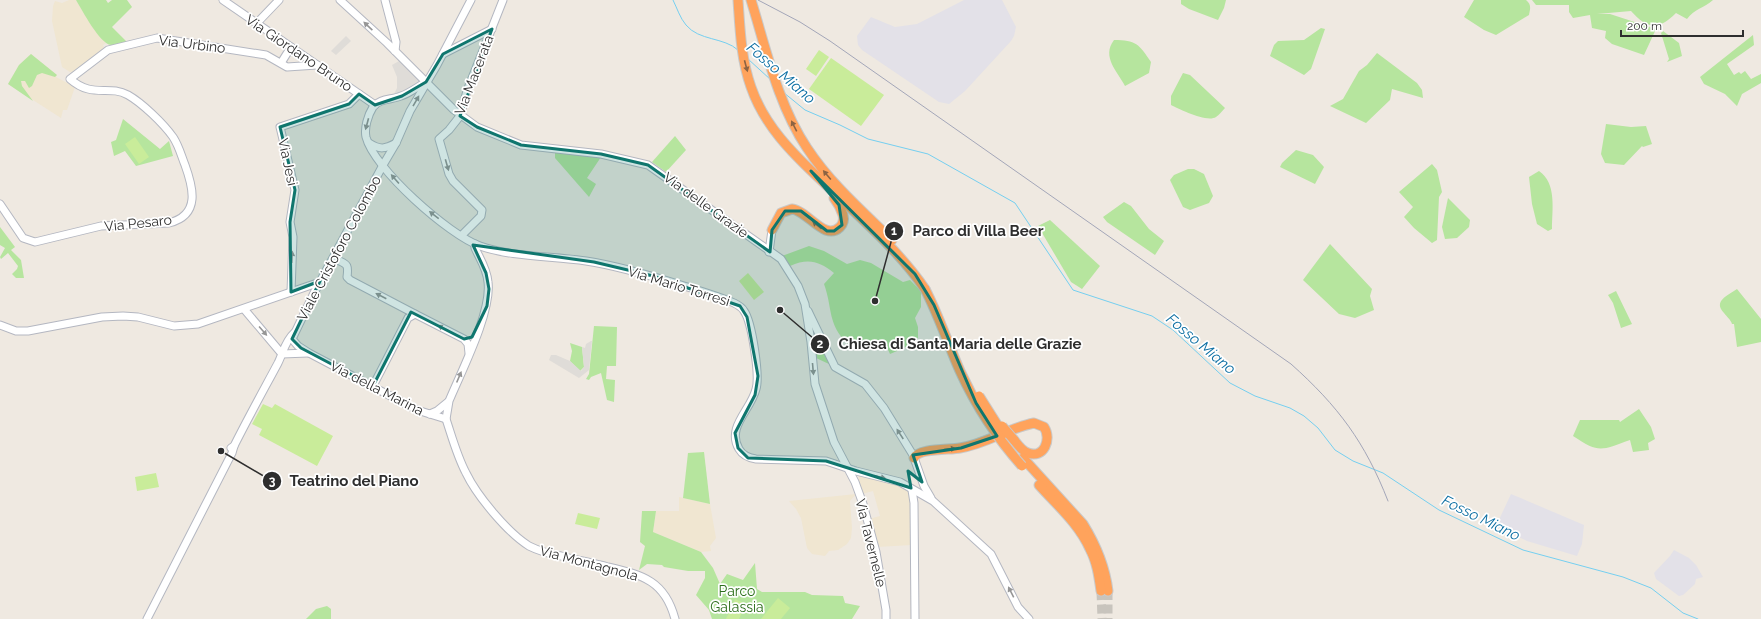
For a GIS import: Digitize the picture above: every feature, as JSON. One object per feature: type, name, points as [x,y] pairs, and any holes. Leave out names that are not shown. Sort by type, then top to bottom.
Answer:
[{"type":"highway","points":[[738,0],[743,56],[751,86],[766,119],[781,140],[811,171],[837,202],[903,260],[928,287],[960,371],[976,403],[1004,446],[1022,462],[1061,500],[1083,524],[1091,536],[1104,568],[1104,591],[1094,558],[1084,538],[1076,526],[1036,482],[1022,462],[1011,444],[984,405],[966,370],[938,301],[915,265],[841,190],[807,148],[792,122],[776,81],[751,0]]},
{"type":"highway","points":[[774,226],[781,213],[788,209],[796,210],[805,214],[824,230],[830,232],[842,225],[844,219],[843,206]]},
{"type":"highway","points":[[914,458],[916,454],[921,452],[961,448],[979,444],[1034,423],[1044,428],[1048,438],[1047,445],[1043,450],[1036,454],[1027,453],[1014,440],[984,405]]},
{"type":"street","name":"Via Giordano Bruno","points":[[223,0],[375,105]]},
{"type":"street","points":[[256,24],[279,0]]},
{"type":"street","name":"Via delle Grazie","points":[[340,0],[395,51],[460,116],[477,127],[521,145],[602,154],[648,165],[769,252],[781,259],[798,286],[805,304],[810,333],[815,384],[834,442],[848,468]]},
{"type":"street","points":[[385,0],[396,42],[395,51]]},
{"type":"street","name":"Viale Cristoforo Colombo","points":[[147,619],[226,462],[230,448],[234,446],[282,354],[288,338],[294,335],[320,282],[396,143],[410,110],[443,54],[471,0]]},
{"type":"street","name":"Via Macerata","points":[[462,236],[481,216],[482,210],[453,181],[449,174],[439,139],[449,130],[460,116],[467,91],[503,0]]},
{"type":"street","name":"Via Macerata","points":[[443,54],[492,29]]},
{"type":"street","name":"Via Urbino","points":[[70,79],[108,50],[158,38],[256,53],[278,61],[287,67],[317,65]]},
{"type":"street","points":[[278,61],[291,47]]},
{"type":"street","name":"Via Pesaro","points":[[0,204],[24,238],[35,242],[101,226],[169,223],[180,218],[191,204],[193,194],[192,186],[178,145],[166,128],[127,95],[116,91],[89,90],[70,79]]},
{"type":"street","points":[[396,143],[385,149],[376,148],[369,143],[366,138],[366,125],[375,105],[385,100],[402,96],[426,82]]},
{"type":"street","name":"Via Jesi","points":[[291,292],[293,237],[290,222],[295,190],[280,127],[349,104],[359,94]]},
{"type":"street","name":"Via Mario Torresi","points":[[369,143],[371,149],[407,194],[462,236],[475,244],[499,251],[587,261],[653,276],[699,290],[740,306],[747,317],[758,376],[755,395],[736,429],[736,441],[740,452],[752,459],[826,461],[918,488],[991,554],[1018,607],[1029,619]]},
{"type":"street","points":[[769,252],[774,226]]},
{"type":"street","name":"Via Montagnola","points":[[475,244],[475,248],[486,272],[488,282],[488,298],[483,317],[449,401],[446,419],[459,458],[470,480],[497,516],[524,542],[545,552],[626,571],[648,579],[659,587],[666,596],[675,619]]},
{"type":"street","points":[[334,258],[348,266],[349,269],[347,277],[350,280],[464,339],[468,344],[469,353]]},
{"type":"street","points":[[0,325],[16,331],[28,331],[102,317],[123,316],[138,317],[174,326],[191,326],[320,282]]},
{"type":"street","points":[[805,304],[835,367],[860,381],[872,392],[884,408],[914,458],[918,488],[914,503],[915,619]]},
{"type":"street","points":[[244,309],[282,354]]},
{"type":"street","points":[[373,386],[408,318],[415,314]]},
{"type":"street","name":"Via Montagnola","points":[[464,339],[472,337],[479,319],[483,317]]},
{"type":"street","name":"Via della Marina","points":[[294,335],[298,346],[309,353],[417,410],[446,419]]},
{"type":"street","name":"Via della Marina","points":[[282,354],[309,353]]},
{"type":"street","points":[[430,414],[443,407],[449,401]]},
{"type":"street","name":"Via Tavernelle","points":[[848,468],[863,504],[876,552],[886,610],[886,619]]},
{"type":"highlighted area","points":[[492,29],[460,116],[477,127],[521,145],[601,154],[648,165],[770,252],[772,230],[785,211],[801,211],[827,231],[834,231],[842,225],[839,205],[811,171],[915,274],[934,305],[976,403],[997,436],[961,448],[913,455],[922,482],[908,471],[911,488],[826,461],[748,458],[738,448],[735,433],[755,395],[758,376],[747,317],[740,306],[653,276],[594,262],[473,245],[486,273],[489,289],[487,306],[472,337],[464,339],[411,312],[373,386],[301,348],[292,339],[320,281],[291,292],[290,222],[295,190],[280,127],[349,104],[359,94],[375,105],[402,96],[426,82],[443,54]]},
{"type":"shaded area","points":[[69,0],[76,0],[106,43],[103,45],[105,50],[74,73],[62,67],[52,21],[53,6],[55,1],[62,3]]},
{"type":"shaded area","points":[[964,0],[1002,0],[1016,27],[1011,41],[965,91],[949,104],[939,102],[862,50],[858,45],[857,36],[871,17],[895,27],[917,24]]},
{"type":"shaded area","points":[[346,36],[351,41],[336,55],[331,51]]},
{"type":"shaded area","points":[[31,54],[57,75],[56,77],[75,87],[67,110],[63,110],[61,118],[8,84],[19,65]]},
{"type":"shaded area","points":[[399,61],[419,80],[412,88],[394,94],[397,88],[397,77],[392,65]]},
{"type":"shaded area","points":[[591,341],[589,370],[579,378],[549,360],[551,355],[556,355],[570,361],[581,371],[584,367],[582,347],[585,348],[586,344]]},
{"type":"shaded area","points":[[858,475],[906,486],[912,493],[912,545],[877,547],[869,519],[880,516],[873,491],[862,494]]},
{"type":"shaded area","points":[[856,494],[850,501],[852,528],[851,538],[847,544],[838,550],[829,551],[825,556],[812,554],[807,548],[801,518],[789,501]]},
{"type":"shaded area","points":[[1511,494],[1584,525],[1582,544],[1577,556],[1527,541],[1496,526]]},
{"type":"shaded area","points":[[679,497],[710,504],[716,538],[710,546],[711,551],[701,552],[653,532],[656,511],[679,511]]},
{"type":"shaded area","points":[[1674,550],[1689,558],[1696,565],[1703,577],[1696,579],[1695,584],[1683,595],[1679,596],[1656,579],[1654,573]]},
{"type":"green space","points":[[76,0],[106,0],[108,3],[112,0],[127,0],[132,7],[112,27],[127,42],[111,45],[102,39]]},
{"type":"green space","points":[[1181,0],[1226,0],[1218,20],[1189,9],[1181,4]]},
{"type":"green space","points":[[1474,0],[1526,0],[1530,5],[1529,15],[1496,35],[1484,30],[1464,17]]},
{"type":"green space","points":[[1532,0],[1713,0],[1693,13],[1687,19],[1676,13],[1664,23],[1653,26],[1642,21],[1631,11],[1597,14],[1610,14],[1656,29],[1644,55],[1612,44],[1605,38],[1606,31],[1592,28],[1590,15],[1573,18],[1569,12],[1569,5],[1536,5]]},
{"type":"green space","points":[[1321,28],[1325,29],[1311,69],[1304,75],[1270,56],[1274,45],[1278,41],[1304,40]]},
{"type":"green space","points":[[1663,31],[1679,43],[1682,56],[1667,62],[1669,59],[1661,33]]},
{"type":"green space","points":[[1753,35],[1754,45],[1727,64],[1734,75],[1739,72],[1741,74],[1745,71],[1751,79],[1761,74],[1761,83],[1742,94],[1737,106],[1725,94],[1704,84],[1700,77]]},
{"type":"green space","points":[[1114,40],[1132,42],[1140,47],[1151,62],[1149,73],[1125,86],[1115,70],[1110,58],[1110,46]]},
{"type":"green space","points":[[819,50],[829,57],[816,76],[806,69]]},
{"type":"green space","points":[[1377,53],[1417,83],[1422,90],[1423,98],[1392,89],[1390,100],[1366,123],[1330,106],[1343,99],[1359,71],[1367,65]]},
{"type":"green space","points":[[31,54],[57,75],[55,77],[42,73],[37,75],[32,86],[29,88],[25,81],[21,81],[22,86],[33,101],[8,84],[19,65]]},
{"type":"green space","points":[[831,58],[884,95],[861,126],[809,89]]},
{"type":"green space","points":[[1183,73],[1190,75],[1225,108],[1216,117],[1200,117],[1171,105],[1171,96]]},
{"type":"green space","points":[[123,119],[160,149],[169,141],[173,156],[136,166],[125,151],[114,156],[111,142],[116,140]]},
{"type":"green space","points":[[1606,124],[1631,127],[1646,126],[1652,144],[1642,146],[1624,165],[1605,163],[1601,154]]},
{"type":"green space","points":[[675,136],[686,150],[666,172],[652,162]]},
{"type":"green space","points":[[135,137],[149,157],[139,164],[125,144]]},
{"type":"green space","points":[[1296,150],[1313,155],[1324,167],[1315,184],[1280,167],[1282,163]]},
{"type":"green space","points":[[555,152],[601,157],[587,178],[596,184],[589,197],[555,158]]},
{"type":"green space","points":[[1432,164],[1437,170],[1442,192],[1439,197],[1437,240],[1432,243],[1414,228],[1404,217],[1413,207],[1399,192]]},
{"type":"green space","points":[[1188,169],[1194,169],[1204,174],[1213,196],[1209,203],[1190,210],[1183,207],[1170,180],[1174,175]]},
{"type":"green space","points":[[1539,171],[1549,182],[1551,190],[1553,205],[1552,229],[1548,231],[1537,224],[1532,204],[1529,177]]},
{"type":"green space","points":[[1448,198],[1470,220],[1469,227],[1457,238],[1445,239],[1442,227]]},
{"type":"green space","points":[[1124,202],[1131,206],[1149,229],[1164,241],[1155,255],[1107,222],[1103,217]]},
{"type":"green space","points":[[1050,220],[1100,266],[1082,289],[1071,282],[1038,226]]},
{"type":"green space","points":[[0,227],[15,247],[11,250],[21,260],[24,278],[16,278],[12,274],[18,266],[8,253],[1,259],[0,257],[5,248],[0,245]]},
{"type":"green space","points":[[1330,244],[1372,289],[1370,296],[1374,310],[1355,318],[1339,314],[1303,280]]},
{"type":"green space","points":[[809,246],[824,251],[847,264],[860,260],[871,263],[903,282],[910,280],[921,291],[921,307],[915,318],[918,327],[918,338],[904,348],[890,354],[884,341],[848,344],[841,337],[834,323],[824,284],[834,273],[818,263],[813,262],[802,262],[790,266],[782,256]]},
{"type":"green space","points":[[748,273],[764,292],[754,300],[739,281]]},
{"type":"green space","points":[[1737,289],[1761,319],[1761,342],[1737,347],[1734,324],[1732,324],[1721,309],[1720,305],[1723,299]]},
{"type":"green space","points":[[1616,291],[1632,324],[1621,328],[1613,303],[1608,295]]},
{"type":"green space","points":[[594,326],[617,327],[616,366],[607,366],[606,379],[615,380],[614,402],[607,400],[601,373],[591,377],[589,380],[586,379],[589,374]]},
{"type":"green space","points":[[815,332],[830,363],[829,364],[816,358],[812,333]]},
{"type":"green space","points":[[570,343],[582,347],[584,367],[580,371],[570,361],[572,351]]},
{"type":"green space","points":[[263,404],[272,408],[275,404],[333,436],[317,466],[259,435],[262,429],[252,424]]},
{"type":"green space","points":[[1639,409],[1651,427],[1655,439],[1648,443],[1649,450],[1633,452],[1630,440],[1606,448],[1595,448],[1573,436],[1580,420],[1619,420],[1620,422]]},
{"type":"green space","points":[[704,452],[710,504],[683,498],[688,453]]},
{"type":"green space","points":[[156,473],[159,487],[137,491],[135,477]]},
{"type":"green space","name":"Parco Galassia","points":[[642,511],[656,511],[653,532],[701,552],[713,568],[720,584],[727,574],[743,580],[755,563],[757,589],[762,592],[805,592],[812,595],[843,596],[845,603],[860,606],[852,619],[712,619],[709,610],[696,595],[705,578],[705,571],[688,571],[664,567],[662,565],[647,564],[639,570],[645,546],[640,542]]},
{"type":"green space","points":[[578,513],[600,518],[597,529],[575,524]]},
{"type":"green space","points":[[778,598],[790,608],[781,619],[761,619]]},
{"type":"green space","points":[[735,599],[746,604],[739,619],[726,619]]},
{"type":"green space","points":[[327,606],[331,609],[331,619],[306,619],[316,609]]},
{"type":"waterway","name":"Fosso Miano","points":[[673,0],[682,19],[691,30],[704,37],[726,43],[738,50]]},
{"type":"waterway","name":"Fosso Miano","points":[[748,59],[771,80]]},
{"type":"waterway","name":"Fosso Miano","points":[[783,92],[805,110],[868,139],[928,154],[1015,203],[1073,290],[1152,316],[1173,330],[1230,383],[1255,396],[1290,408],[1304,416],[1318,428],[1335,450],[1353,461],[1383,473],[1439,510],[1523,550],[1623,577],[1651,588],[1683,613],[1698,619]]},
{"type":"tunnel","points":[[1101,591],[1102,619]]},
{"type":"tunnel","points":[[1108,591],[1108,619]]},
{"type":"railway","points":[[758,0],[800,22],[830,41],[1291,364],[1323,395],[1348,426],[1370,461],[1388,501]]},
{"type":"place","name":"Parco di Villa Beer","points":[[875,301]]},
{"type":"place","name":"Chiesa di Santa Maria delle Grazie","points":[[780,310]]},
{"type":"place","name":"Teatrino del Piano","points":[[221,451]]}]
